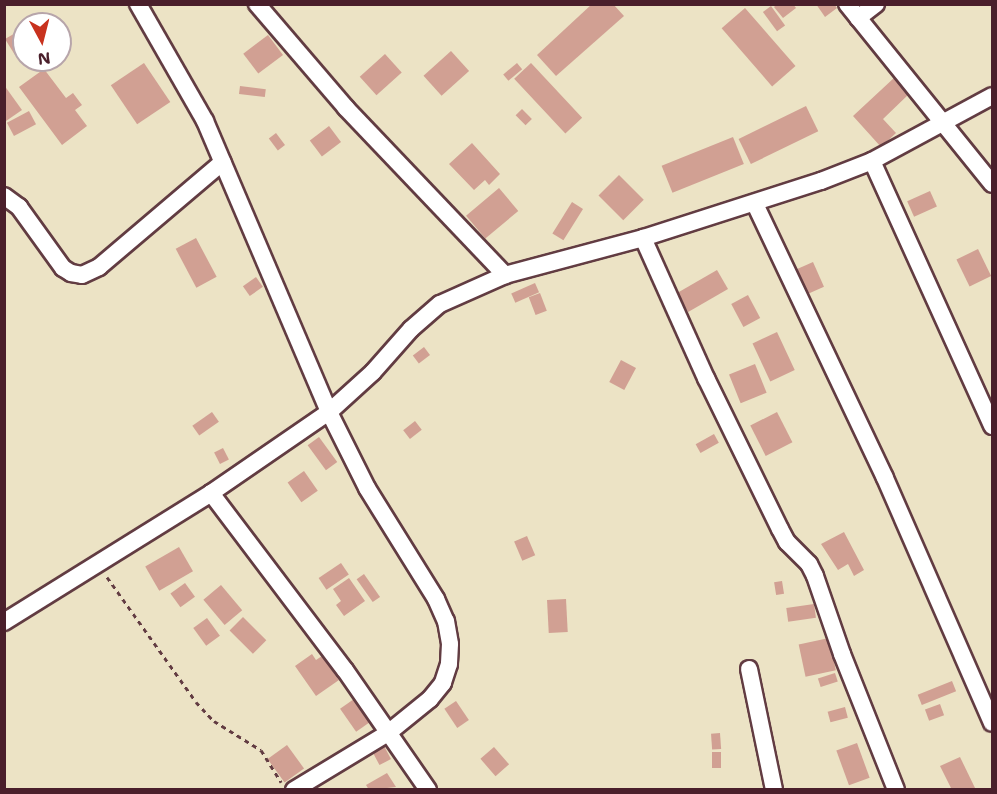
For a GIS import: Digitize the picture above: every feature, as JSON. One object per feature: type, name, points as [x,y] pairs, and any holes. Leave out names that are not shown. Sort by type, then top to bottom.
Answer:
[{"type":"street","points":[[138,4],[205,121],[329,412],[367,488],[436,599],[448,633],[450,664],[443,683],[430,699],[388,733],[294,789]]},
{"type":"street","points":[[257,4],[346,108],[505,275]]},
{"type":"street","points":[[876,4],[852,11],[946,123],[993,184]]},
{"type":"street","points":[[4,622],[211,493],[329,412],[373,372],[411,329],[440,304],[505,275],[643,238],[755,204],[872,160],[946,123],[993,96]]},
{"type":"street","points":[[872,160],[993,426]]},
{"type":"street","points":[[4,196],[19,207],[63,268],[71,273],[82,275],[99,267],[223,162]]},
{"type":"street","points":[[755,204],[885,478],[993,723]]},
{"type":"street","points":[[643,238],[710,388],[770,510],[787,542],[809,564],[815,576],[842,654],[896,789]]},
{"type":"street","points":[[211,493],[345,670],[428,789]]},
{"type":"street","points":[[748,669],[774,789]]},
{"type":"path","points":[[97,564],[196,702],[214,721],[261,750],[285,789]]},
{"type":"building","points":[[592,4],[613,4],[624,16],[556,76],[537,55]]},
{"type":"building","points":[[777,4],[793,4],[796,8],[783,18],[774,7]]},
{"type":"building","points":[[816,4],[834,4],[837,8],[825,17]]},
{"type":"building","points":[[771,6],[785,25],[777,31],[763,12]]},
{"type":"building","points":[[745,8],[796,66],[772,86],[722,28]]},
{"type":"building","points":[[12,35],[12,50],[5,39]]},
{"type":"building","points":[[268,35],[283,55],[258,74],[243,54]]},
{"type":"building","points":[[451,51],[469,71],[442,96],[424,76]]},
{"type":"building","points":[[385,54],[402,73],[376,95],[360,77]]},
{"type":"building","points":[[144,63],[170,102],[137,124],[111,85]]},
{"type":"building","points":[[517,63],[522,69],[508,81],[503,75]]},
{"type":"building","points":[[531,63],[582,118],[565,134],[514,79]]},
{"type":"building","points":[[40,72],[46,72],[66,98],[73,93],[82,105],[75,110],[87,126],[62,145],[19,87]]},
{"type":"building","points":[[895,77],[910,93],[883,119],[896,133],[881,147],[853,116]]},
{"type":"building","points":[[4,85],[22,110],[6,121],[4,119]]},
{"type":"building","points":[[240,86],[266,89],[265,97],[239,94]]},
{"type":"building","points":[[806,106],[818,131],[751,164],[739,139]]},
{"type":"building","points":[[522,109],[532,119],[526,125],[516,115]]},
{"type":"building","points":[[29,111],[36,124],[14,136],[7,123]]},
{"type":"building","points":[[329,126],[341,142],[322,156],[310,140]]},
{"type":"building","points":[[276,133],[285,145],[278,150],[269,138]]},
{"type":"building","points":[[733,137],[744,164],[672,193],[662,166]]},
{"type":"building","points":[[472,143],[500,174],[489,185],[485,180],[474,190],[449,164]]},
{"type":"building","points":[[619,175],[644,200],[623,220],[598,196]]},
{"type":"building","points":[[499,188],[518,211],[485,239],[466,216]]},
{"type":"building","points":[[930,191],[937,207],[914,217],[907,201]]},
{"type":"building","points":[[572,202],[583,209],[563,240],[552,233]]},
{"type":"building","points":[[196,238],[217,277],[196,288],[176,249]]},
{"type":"building","points":[[978,249],[991,276],[970,286],[956,260]]},
{"type":"building","points":[[813,262],[824,287],[805,295],[794,271]]},
{"type":"building","points":[[717,270],[728,289],[688,312],[677,293]]},
{"type":"building","points":[[256,277],[263,287],[250,296],[243,286]]},
{"type":"building","points":[[535,283],[539,292],[515,303],[511,294]]},
{"type":"building","points":[[540,293],[547,311],[536,315],[529,297]]},
{"type":"building","points":[[748,295],[760,318],[743,327],[731,304]]},
{"type":"building","points":[[777,332],[795,370],[770,381],[753,343]]},
{"type":"building","points":[[424,347],[430,355],[419,363],[413,355]]},
{"type":"building","points":[[621,360],[636,368],[624,390],[609,382]]},
{"type":"building","points":[[755,364],[767,393],[741,403],[729,374]]},
{"type":"building","points":[[212,412],[219,422],[199,436],[192,426]]},
{"type":"building","points":[[777,412],[792,442],[766,456],[750,426]]},
{"type":"building","points":[[415,421],[422,430],[410,439],[403,430]]},
{"type":"building","points":[[714,434],[719,443],[700,453],[696,444]]},
{"type":"building","points":[[319,437],[337,462],[326,470],[308,445]]},
{"type":"building","points":[[223,448],[229,460],[220,464],[214,453]]},
{"type":"building","points":[[304,471],[318,491],[301,502],[288,482]]},
{"type":"building","points":[[844,532],[864,570],[854,576],[848,564],[838,570],[821,544]]},
{"type":"building","points":[[527,536],[535,555],[522,561],[514,541]]},
{"type":"building","points":[[179,547],[193,571],[159,591],[145,566]]},
{"type":"building","points":[[341,563],[349,575],[326,590],[319,578]]},
{"type":"building","points":[[364,574],[380,597],[373,602],[357,579]]},
{"type":"building","points":[[349,578],[365,601],[344,616],[336,605],[341,601],[333,589]]},
{"type":"building","points":[[782,581],[784,594],[776,595],[774,582]]},
{"type":"building","points":[[185,583],[195,597],[180,607],[170,594]]},
{"type":"building","points":[[221,585],[242,610],[225,625],[203,600]]},
{"type":"building","points":[[566,599],[568,632],[549,633],[547,600]]},
{"type":"building","points":[[814,604],[816,618],[788,622],[786,608]]},
{"type":"building","points":[[243,617],[266,640],[253,654],[230,630]]},
{"type":"building","points":[[207,618],[220,636],[206,646],[193,628]]},
{"type":"building","points":[[829,638],[836,670],[806,677],[799,644]]},
{"type":"building","points":[[312,654],[316,660],[322,656],[339,680],[316,696],[295,666]]},
{"type":"building","points":[[835,673],[838,682],[821,687],[818,679]]},
{"type":"building","points":[[952,681],[956,691],[922,705],[918,695]]},
{"type":"building","points":[[354,699],[370,722],[356,732],[340,709]]},
{"type":"building","points":[[456,701],[469,720],[457,728],[444,709]]},
{"type":"building","points":[[940,704],[944,715],[929,721],[925,709]]},
{"type":"building","points":[[845,707],[848,718],[830,722],[828,712]]},
{"type":"building","points":[[720,733],[721,749],[712,750],[711,734]]},
{"type":"building","points":[[857,743],[870,778],[849,785],[836,751]]},
{"type":"building","points":[[383,744],[391,759],[380,765],[372,750]]},
{"type":"building","points":[[287,745],[304,768],[285,783],[268,759]]},
{"type":"building","points":[[494,747],[509,764],[496,776],[480,759]]},
{"type":"building","points":[[712,752],[721,752],[721,768],[712,768]]},
{"type":"building","points":[[960,757],[976,790],[952,790],[940,766]]},
{"type":"building","points":[[387,773],[396,787],[369,790],[366,785]]}]
